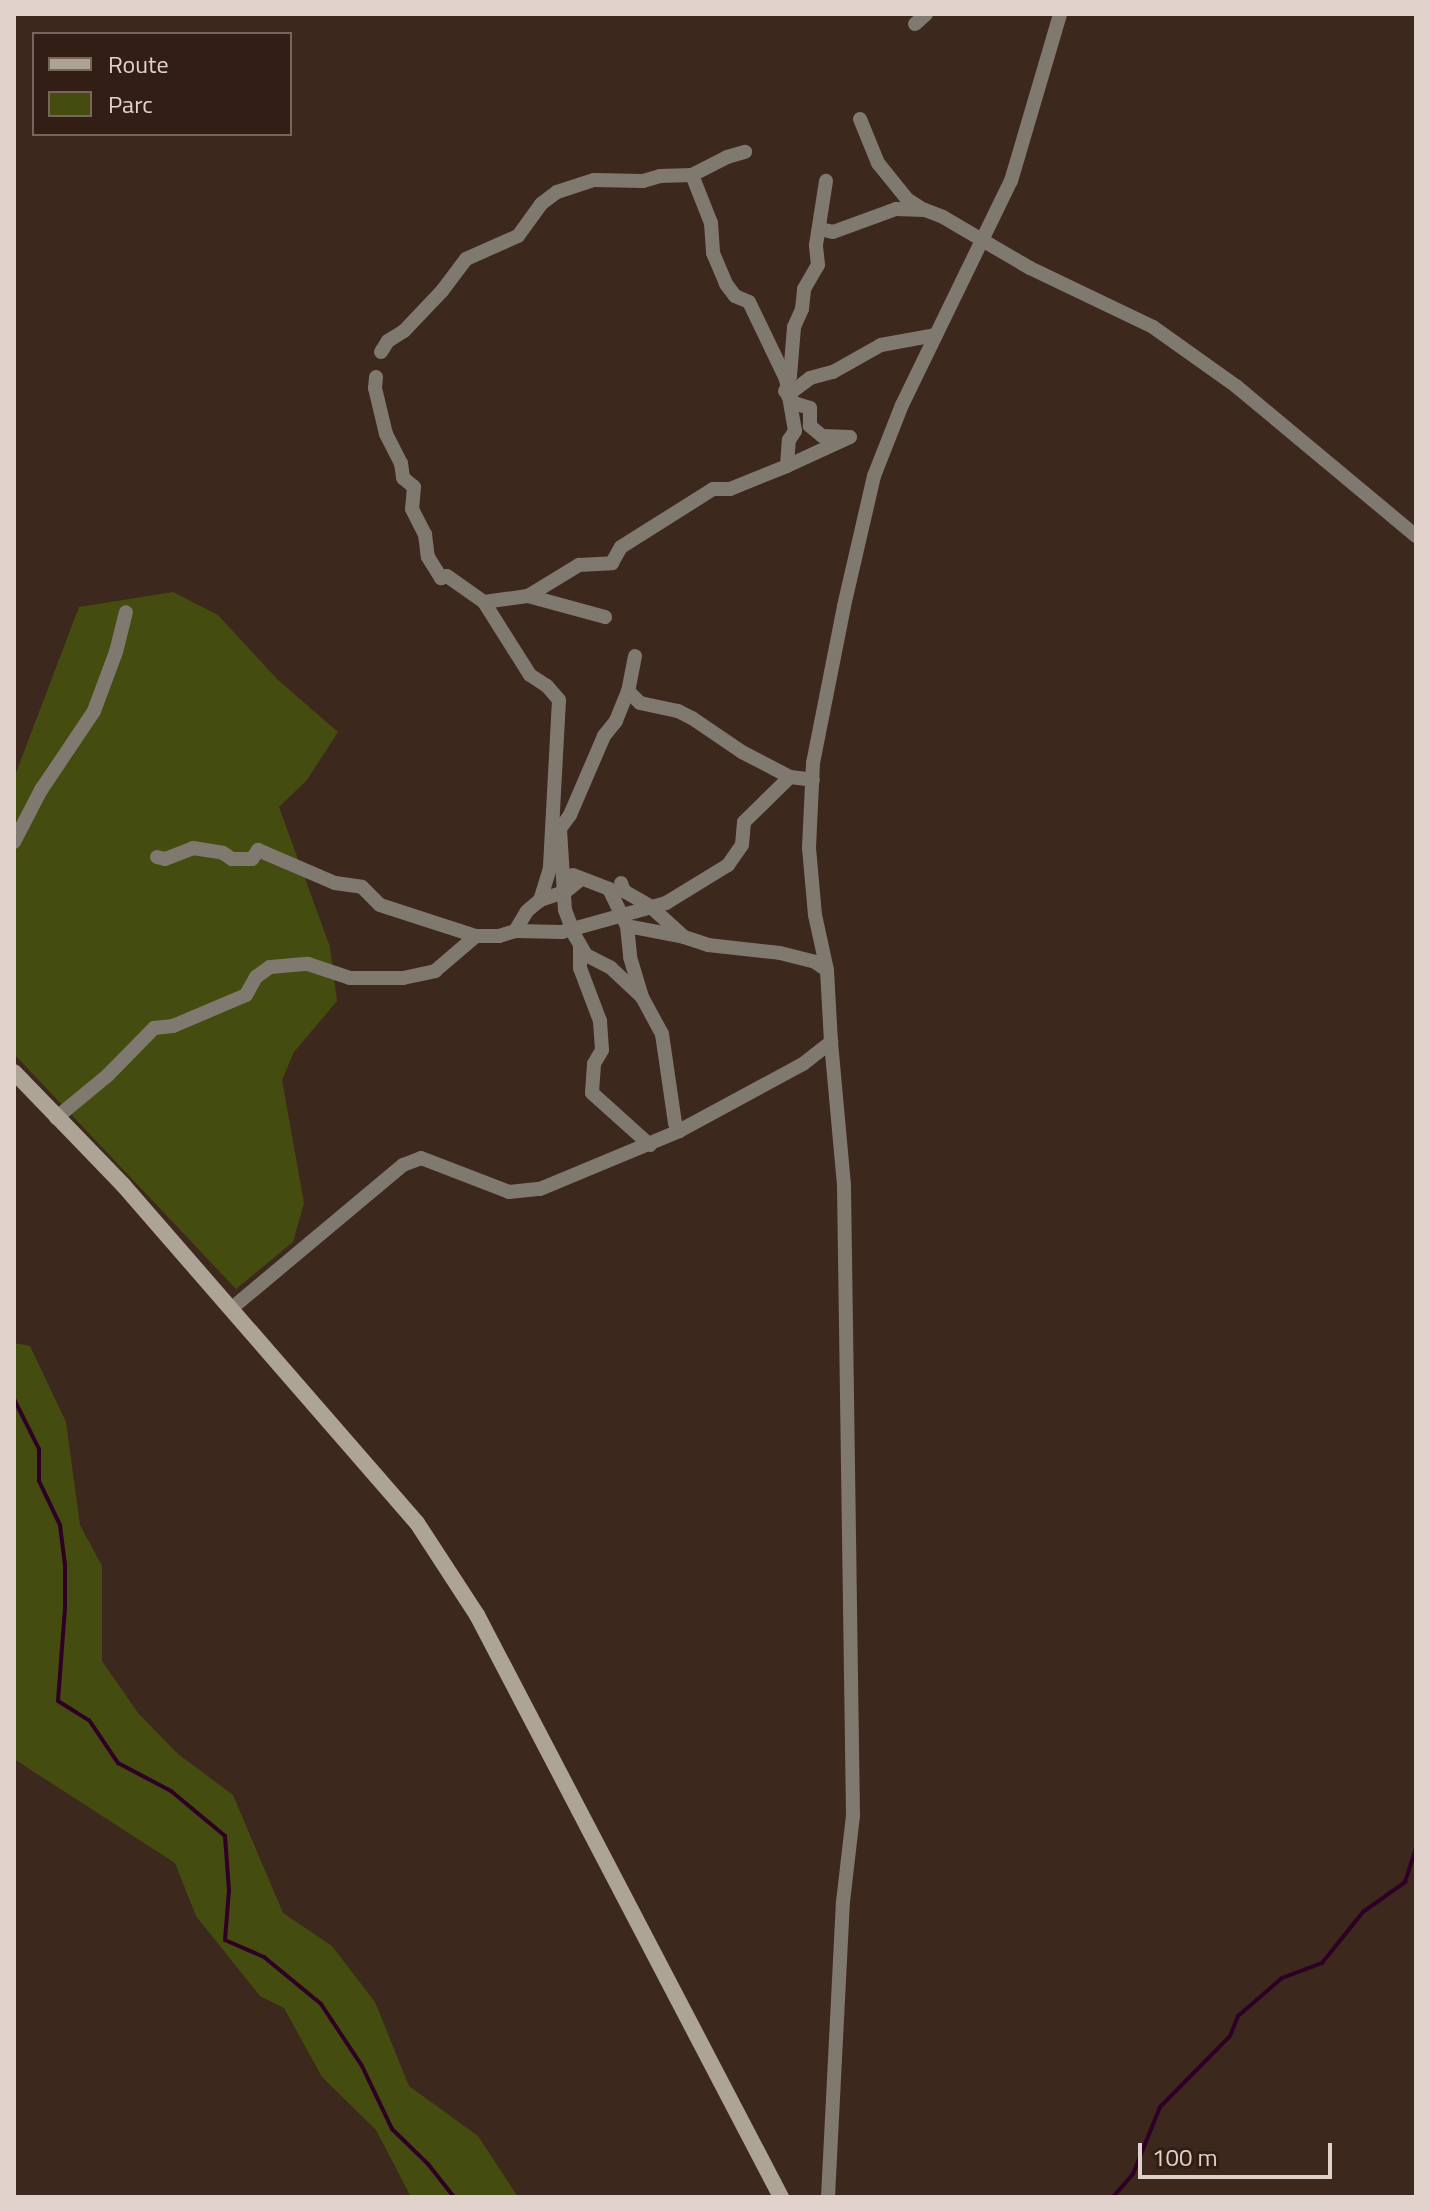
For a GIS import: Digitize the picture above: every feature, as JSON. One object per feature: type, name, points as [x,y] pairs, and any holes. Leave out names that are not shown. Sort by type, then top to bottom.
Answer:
[{"type":"main road","points":[[14,1072],[124,1186],[417,1523],[477,1615],[781,2197]]},
{"type":"street","points":[[828,2197],[843,1902],[853,1815],[844,1185],[827,970],[815,915],[809,848],[813,780],[844,606],[874,476],[902,405],[1011,181],[1060,14]]},
{"type":"street","points":[[860,119],[878,163],[907,199],[943,217],[982,243],[1153,327],[1236,386],[1416,536]]},
{"type":"street","points":[[381,352],[388,341],[404,331],[442,291],[466,259],[518,236],[541,204],[557,192],[594,180],[643,181],[660,176],[692,175],[727,157],[745,152]]},
{"type":"street","points":[[528,596],[579,565],[612,563],[621,547],[713,489],[730,489],[850,437],[822,436],[810,426],[810,408],[794,403],[749,302],[735,296],[722,276],[713,253],[711,223],[692,175]]},
{"type":"street","points":[[787,466],[789,440],[795,431],[786,385],[790,376],[794,327],[802,309],[804,289],[818,265],[816,245],[826,181]]},
{"type":"street","points":[[820,229],[833,232],[896,209],[925,210]]},
{"type":"street","points":[[786,385],[833,372],[881,345],[936,335]]},
{"type":"street","points":[[376,377],[375,388],[386,434],[401,463],[403,478],[414,487],[412,509],[425,534],[428,557],[441,578],[447,576],[484,602],[530,675],[559,700],[550,868],[540,900]]},
{"type":"street","points":[[484,602],[528,596],[605,617]]},
{"type":"street","points":[[14,842],[41,790],[94,711],[116,652],[126,612]]},
{"type":"street","points":[[635,656],[628,691],[616,721],[600,745],[570,815],[560,829],[567,930],[586,955],[611,968],[642,997]]},
{"type":"street","points":[[628,691],[640,703],[678,711],[692,718],[742,752],[790,777],[813,780]]},
{"type":"street","points":[[157,857],[165,859],[193,848],[223,853],[232,859],[252,859],[258,850],[335,883],[362,887],[380,905],[476,936],[499,936],[515,931],[567,930],[624,921],[650,906],[666,903],[728,865],[742,845],[744,822],[790,777]]},
{"type":"street","points":[[562,869],[609,889],[624,921],[630,957],[642,997],[662,1034],[675,1123],[679,1131]]},
{"type":"street","points":[[515,931],[527,911],[540,900],[565,892],[581,879]]},
{"type":"street","points":[[621,883],[624,891],[650,906],[684,937]]},
{"type":"street","points":[[624,921],[708,945],[780,953],[815,962],[827,970]]},
{"type":"street","points":[[56,1118],[108,1075],[154,1028],[173,1026],[246,995],[256,977],[270,967],[308,964],[350,978],[403,978],[435,971],[476,936]]},
{"type":"street","points":[[581,947],[580,968],[600,1021],[602,1050],[594,1064],[592,1093],[650,1145]]},
{"type":"street","points":[[232,1308],[403,1165],[421,1158],[450,1166],[509,1192],[540,1189],[679,1131],[803,1064],[831,1042]]},
{"type":"green space","points":[[173,592],[218,615],[278,680],[338,732],[307,780],[279,807],[330,947],[337,1001],[294,1052],[282,1080],[304,1203],[293,1242],[236,1289],[14,1054],[14,778],[79,607]]},
{"type":"green space","points":[[14,1343],[30,1346],[66,1422],[80,1525],[102,1566],[102,1661],[138,1713],[178,1754],[233,1795],[283,1913],[332,1946],[375,2002],[409,2086],[478,2136],[518,2197],[411,2197],[376,2130],[322,2077],[284,2008],[260,1996],[196,1916],[175,1863],[14,1759]]},
{"type":"waterway","points":[[14,1399],[39,1449],[39,1481],[60,1525],[65,1565],[65,1608],[58,1701],[89,1720],[118,1763],[171,1791],[225,1836],[229,1890],[225,1940],[264,1957],[321,2004],[362,2066],[392,2129],[428,2164],[454,2197]]},
{"type":"waterway","points":[[1113,2197],[1133,2174],[1160,2107],[1230,2036],[1238,2016],[1282,1978],[1322,1963],[1363,1912],[1405,1882],[1416,1848]]}]
